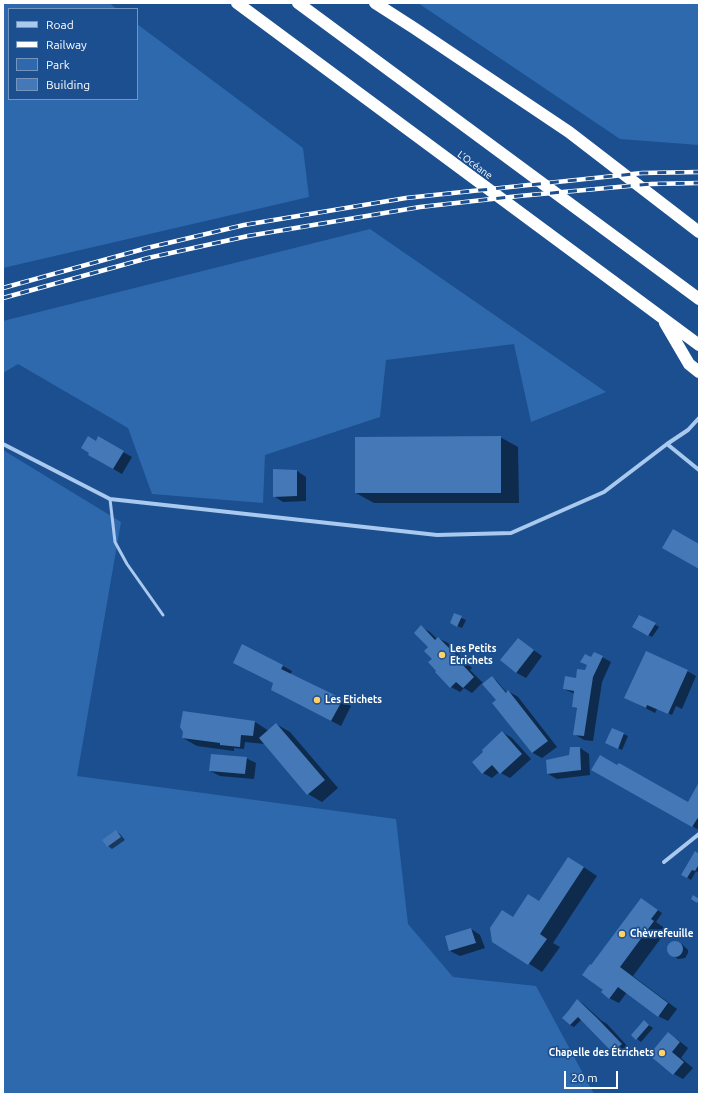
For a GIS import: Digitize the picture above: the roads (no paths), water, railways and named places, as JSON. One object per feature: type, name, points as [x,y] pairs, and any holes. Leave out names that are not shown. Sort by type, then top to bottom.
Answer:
[{"type":"highway","name":"L’Océane","points":[[237,3],[699,345]]},
{"type":"highway","points":[[298,3],[699,299]]},
{"type":"highway","points":[[375,3],[569,132],[699,232]]},
{"type":"highway","points":[[663,318],[689,364],[699,372]]},
{"type":"street","points":[[3,444],[110,499],[437,535],[511,533],[604,492],[666,444],[688,430],[699,418]]},
{"type":"street","points":[[666,444],[699,470]]},
{"type":"street","points":[[664,862],[699,834]]},
{"type":"lane","points":[[110,499],[116,542],[126,564],[163,615]]},
{"type":"railway","points":[[3,288],[147,248],[244,225],[406,198],[642,173],[699,172]]},
{"type":"railway","points":[[3,298],[148,258],[248,236],[420,207],[651,184],[699,183]]},
{"type":"place","name":"Les Petits Etrichets","points":[[442,655]]},
{"type":"place","name":"Les Etichets","points":[[317,700]]},
{"type":"place","name":"Chèvrefeuille","points":[[622,934]]},
{"type":"place","name":"Chapelle des Étrichets","points":[[662,1053]]}]
